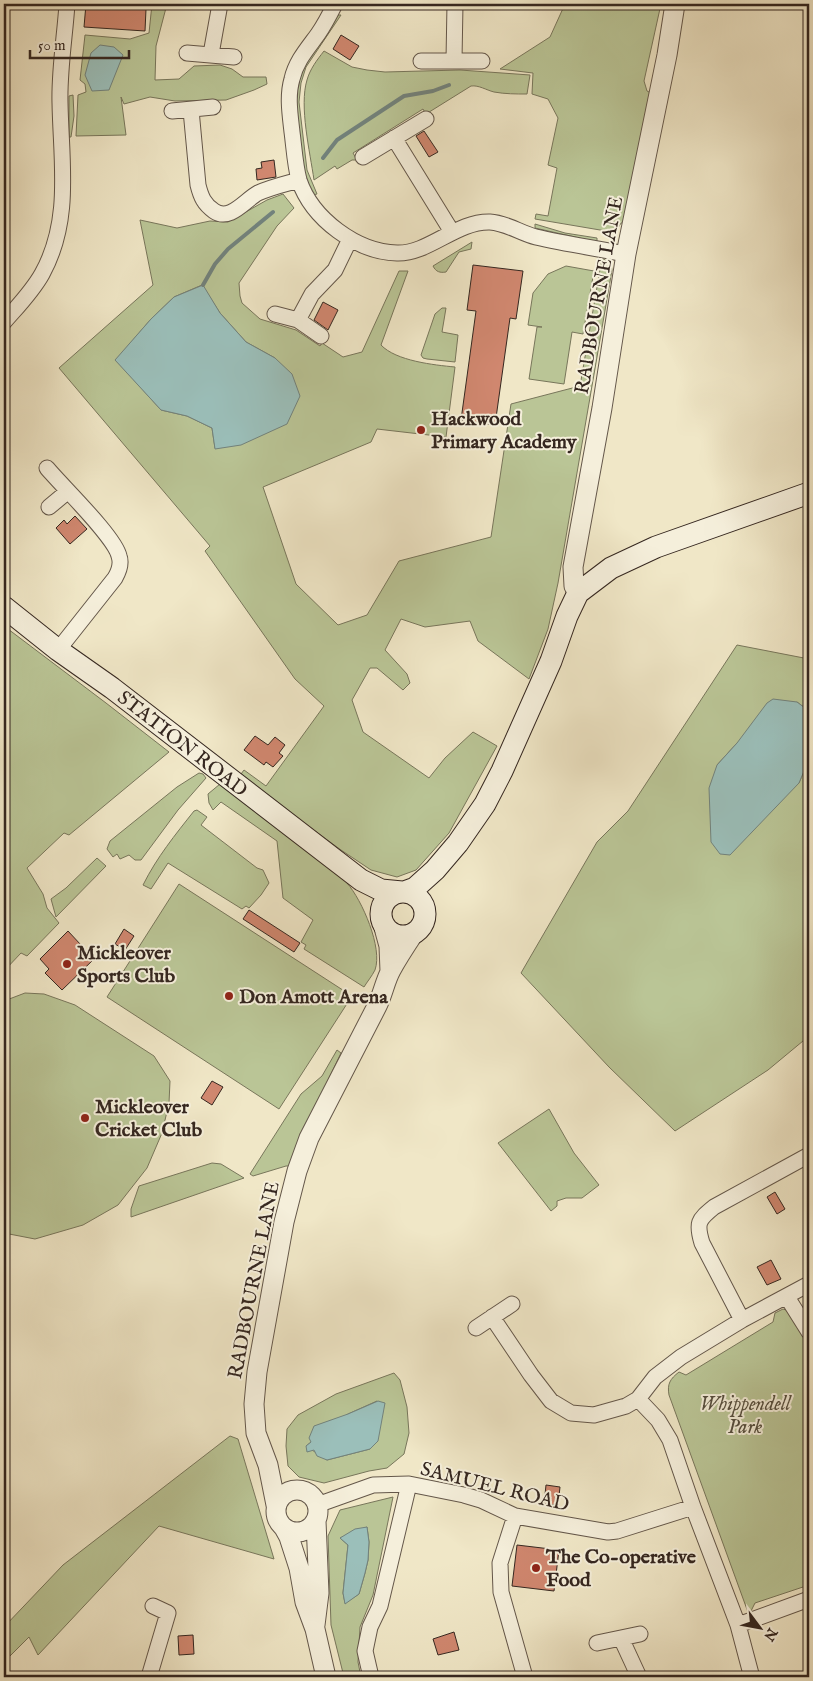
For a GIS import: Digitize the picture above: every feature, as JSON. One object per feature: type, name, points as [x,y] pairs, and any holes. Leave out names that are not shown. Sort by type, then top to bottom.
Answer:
[{"type":"main road","points":[[435,870],[426,898],[422,924],[414,933],[407,936],[393,934],[387,930],[382,921],[384,904],[394,894],[415,888],[435,870],[472,824],[502,771],[578,593],[611,568],[656,547],[809,493]]},
{"type":"main road","name":"STATION ROAD","points":[[4,607],[361,880],[381,890],[403,892]]},
{"type":"main road","name":"STATION ROAD","points":[[361,880],[374,898],[382,921]]},
{"type":"main road","points":[[403,892],[416,896],[423,906],[425,913]]},
{"type":"street","points":[[4,322],[25,298],[41,275],[52,252],[62,218],[63,181],[60,100],[68,4]]},
{"type":"street","points":[[211,54],[220,4]]},
{"type":"street","points":[[335,4],[296,66],[291,80],[289,97],[299,180],[309,203],[338,232],[350,239],[384,252],[400,253],[416,249],[452,232],[477,223],[489,222],[503,224],[534,237],[626,254]]},
{"type":"street","points":[[454,60],[455,4]]},
{"type":"street","name":"RADBOURNE LANE","points":[[578,593],[574,586],[574,567],[602,408],[626,254],[667,55],[675,4]]},
{"type":"street","points":[[187,53],[234,57]]},
{"type":"street","points":[[421,60],[482,60]]},
{"type":"street","points":[[172,111],[213,107]]},
{"type":"street","points":[[191,110],[198,185],[206,206],[214,212],[225,214],[235,210],[256,194],[299,180]]},
{"type":"street","points":[[363,157],[426,119]]},
{"type":"street","points":[[394,138],[452,232]]},
{"type":"street","points":[[298,320],[312,294],[335,270],[350,239]]},
{"type":"street","points":[[275,314],[298,320],[321,336]]},
{"type":"street","points":[[47,468],[108,536],[119,555],[120,567],[115,578],[58,650]]},
{"type":"street","points":[[49,507],[68,492]]},
{"type":"street","name":"RADBOURNE LANE","points":[[382,921],[389,946],[390,972]]},
{"type":"street","name":"RADBOURNE LANE","points":[[276,1505],[268,1465],[256,1432],[254,1416],[255,1390],[284,1222],[297,1171],[309,1138],[377,1006],[390,972],[414,933]]},
{"type":"street","points":[[742,1320],[702,1243],[699,1233],[699,1222],[714,1207],[809,1155]]},
{"type":"street","points":[[492,1317],[551,1401],[571,1413],[594,1415],[626,1406],[638,1399],[660,1372],[682,1357],[742,1320],[809,1284]]},
{"type":"street","points":[[787,1296],[809,1332]]},
{"type":"street","points":[[476,1328],[512,1304]]},
{"type":"street","points":[[638,1399],[658,1420],[670,1440],[693,1507],[738,1625],[751,1674],[750,1677]]},
{"type":"street","name":"RADBOURNE LANE","points":[[268,1465],[300,1490]]},
{"type":"street","points":[[371,1677],[365,1650],[370,1627],[380,1606],[409,1484]]},
{"type":"street","name":"SAMUEL ROAD","points":[[317,1513],[373,1485],[409,1484],[481,1500],[515,1516],[608,1532],[617,1531],[693,1507]]},
{"type":"street","points":[[315,1629],[319,1593],[317,1513],[311,1495],[300,1490],[288,1491],[276,1505],[276,1518],[284,1528],[293,1548],[299,1568],[305,1602],[315,1629],[326,1677]]},
{"type":"street","points":[[284,1528],[298,1533],[311,1527],[317,1513]]},
{"type":"street","points":[[515,1516],[500,1563],[501,1592],[525,1677]]},
{"type":"street","points":[[738,1625],[809,1600]]},
{"type":"street","points":[[150,1677],[168,1613],[152,1606]]},
{"type":"street","points":[[597,1643],[640,1634]]},
{"type":"street","points":[[621,1638],[639,1677]]},
{"type":"green space","points":[[152,4],[167,4],[156,46],[155,80],[179,79],[194,66],[220,65],[232,69],[243,77],[266,77],[267,84],[226,100],[175,101],[150,97],[124,104],[121,97],[126,135],[76,136],[78,95],[86,92],[85,84],[80,80],[85,35],[130,39],[149,33]]},
{"type":"green space","points":[[565,4],[661,4],[644,81],[647,91],[651,93],[626,223],[621,223],[615,233],[607,235],[606,231],[535,219],[536,214],[548,216],[557,168],[548,165],[558,118],[548,99],[532,94],[533,73],[500,69],[550,37]]},
{"type":"green space","points":[[338,15],[341,15],[306,67],[301,83],[299,102],[307,170],[317,194],[313,195],[304,174],[295,92],[308,58]]},
{"type":"green space","points":[[324,51],[352,67],[367,70],[385,72],[460,70],[530,75],[527,94],[498,93],[471,86],[426,114],[423,109],[353,153],[357,160],[352,160],[337,169],[335,166],[314,180],[304,103],[310,72]]},
{"type":"green space","points":[[73,95],[74,116],[71,137],[69,137],[69,96]]},
{"type":"green space","points":[[283,194],[294,208],[277,226],[239,283],[242,303],[260,319],[296,330],[320,346],[322,343],[343,357],[362,352],[399,271],[408,271],[381,345],[396,355],[405,358],[455,367],[446,437],[377,429],[371,442],[263,487],[296,584],[338,625],[367,615],[399,561],[491,537],[511,404],[580,386],[602,258],[611,264],[612,270],[558,583],[548,629],[529,679],[478,641],[470,621],[425,627],[401,619],[385,650],[407,674],[410,683],[403,690],[377,668],[370,668],[352,700],[363,732],[429,778],[445,758],[473,732],[497,746],[449,833],[416,870],[397,877],[371,870],[271,799],[241,774],[244,770],[266,786],[324,706],[295,679],[205,551],[210,546],[59,368],[153,285],[140,220],[177,228],[210,221],[228,222],[267,200]],"holes":[[[202,285],[220,313],[246,342],[275,358],[215,448],[212,428],[187,416],[161,410],[116,360],[151,319],[174,297]]]},
{"type":"green space","points":[[535,224],[565,233],[597,238],[597,242],[535,228]]},
{"type":"green space","points":[[472,242],[471,249],[459,252],[446,272],[438,272],[434,268],[433,266]]},
{"type":"green space","points":[[566,266],[594,271],[583,334],[572,332],[564,384],[529,379],[537,327],[542,327],[528,325],[533,293],[548,274]]},
{"type":"green space","points":[[442,308],[446,308],[442,332],[458,335],[455,362],[427,359],[421,355],[435,314]]},
{"type":"green space","points":[[4,626],[169,752],[69,835],[64,833],[27,868],[43,894],[47,908],[59,923],[27,956],[21,953],[4,971]]},
{"type":"green space","points":[[737,645],[809,659],[809,711],[797,702],[737,743],[717,765],[799,783],[809,759],[809,1036],[768,1070],[675,1131],[609,1067],[521,973],[597,842],[628,811]]},
{"type":"green space","points":[[199,773],[203,774],[206,778],[178,810],[141,860],[135,860],[129,855],[120,859],[117,854],[113,857],[107,849],[110,841],[177,787]]},
{"type":"green space","points":[[220,784],[349,878],[347,883],[365,912],[374,937],[376,950],[377,961],[375,970],[364,987],[304,949],[306,945],[301,942],[313,920],[283,898],[277,841],[221,802],[213,810],[209,803],[208,794]]},
{"type":"green space","points":[[197,810],[207,817],[201,825],[257,868],[263,870],[269,883],[249,908],[246,906],[242,909],[168,863],[151,889],[143,885],[167,846],[194,811]]},
{"type":"green space","points":[[97,858],[106,866],[56,917],[51,899],[66,888]]},
{"type":"green space","name":"Don Amott Arena","points":[[179,884],[352,996],[279,1109],[107,997]]},
{"type":"green space","name":"Mickleover Cricket Club","points":[[25,993],[44,994],[75,1005],[154,1056],[170,1081],[169,1103],[162,1133],[147,1168],[118,1205],[83,1225],[35,1239],[4,1233],[4,1001]]},
{"type":"green space","points":[[337,1050],[341,1053],[321,1095],[292,1166],[253,1176],[250,1174],[301,1094],[322,1076]]},
{"type":"green space","points":[[549,1109],[574,1153],[599,1185],[582,1198],[566,1198],[557,1201],[557,1206],[551,1211],[498,1143]]},
{"type":"green space","points":[[212,1163],[221,1164],[244,1178],[131,1217],[131,1209],[139,1186]]},
{"type":"green space","name":"Whippendell Park","points":[[783,1309],[789,1311],[809,1344],[809,1585],[755,1603],[749,1615],[668,1388],[671,1379],[679,1372],[686,1375],[773,1322],[775,1313]]},
{"type":"green space","points":[[394,1373],[400,1380],[407,1407],[409,1433],[404,1454],[387,1468],[324,1483],[299,1477],[288,1466],[287,1429],[298,1415],[336,1394]],"holes":[[[377,1401],[370,1449],[327,1460],[306,1446],[348,1414]]]},
{"type":"green space","points":[[230,1436],[238,1439],[274,1559],[159,1526],[38,1655],[29,1637],[4,1662],[4,1627],[63,1565]]},
{"type":"green space","points":[[393,1497],[373,1595],[360,1627],[358,1662],[361,1677],[344,1677],[331,1625],[328,1536],[340,1510]],"holes":[[[367,1527],[369,1542],[368,1560],[359,1594],[345,1603],[343,1593],[348,1545],[340,1538]]]},
{"type":"water","points":[[100,45],[114,47],[123,55],[109,90],[92,91],[85,75],[91,53]]},
{"type":"water","points":[[203,285],[220,313],[246,342],[275,358],[292,374],[300,396],[287,424],[241,445],[215,449],[212,428],[187,416],[161,410],[115,360],[151,319],[174,297]]},
{"type":"water","points":[[773,699],[797,702],[809,711],[809,759],[799,783],[730,855],[720,854],[711,842],[709,788],[717,765],[737,743],[767,703]]},
{"type":"water","points":[[378,1401],[385,1403],[378,1441],[370,1449],[327,1460],[317,1456],[314,1450],[307,1452],[306,1446],[311,1442],[309,1438],[314,1426]]},
{"type":"water","points":[[367,1527],[369,1542],[368,1560],[359,1594],[345,1604],[343,1593],[348,1545],[340,1538],[355,1529]]},
{"type":"building","points":[[86,4],[106,4],[106,6],[146,9],[145,31],[84,27]]},
{"type":"building","points":[[341,35],[359,46],[350,60],[333,49]]},
{"type":"building","points":[[424,131],[438,152],[429,157],[416,136]]},
{"type":"building","points":[[274,160],[276,177],[257,180],[256,169],[262,168],[261,162]]},
{"type":"building","points":[[473,265],[523,271],[516,319],[510,318],[495,425],[461,420],[476,311],[467,310]]},
{"type":"building","points":[[323,302],[338,310],[328,330],[314,320]]},
{"type":"building","points":[[75,516],[87,529],[70,544],[56,528],[64,520],[67,524]]},
{"type":"building","points":[[255,736],[268,745],[275,737],[285,745],[279,753],[283,756],[273,767],[266,762],[264,765],[244,750]]},
{"type":"building","points":[[249,910],[300,943],[294,952],[243,919]]},
{"type":"building","points":[[124,929],[134,936],[125,950],[115,944]]},
{"type":"building","name":"Mickleover Sports Club","points":[[68,931],[94,959],[62,990],[45,973],[49,969],[40,959]]},
{"type":"building","points":[[212,1081],[223,1087],[212,1105],[201,1098]]},
{"type":"building","points":[[775,1192],[785,1209],[777,1214],[767,1197]]},
{"type":"building","points":[[771,1260],[781,1279],[767,1285],[757,1267]]},
{"type":"building","points":[[546,1485],[560,1487],[558,1505],[544,1504]]},
{"type":"building","name":"The Co-operative Food","points":[[517,1545],[559,1550],[554,1591],[512,1586]]},
{"type":"building","points":[[454,1632],[459,1650],[438,1655],[433,1639]]},
{"type":"building","points":[[193,1635],[194,1654],[179,1655],[178,1636]]},
{"type":"waterway","points":[[323,158],[337,140],[404,96],[433,91],[449,85]]},
{"type":"waterway","points":[[203,285],[215,264],[228,249],[273,212]]},
{"type":"place","name":"Hackwood Primary Academy","points":[[421,430]]},
{"type":"place","name":"Mickleover Sports Club","points":[[67,964]]},
{"type":"place","name":"Don Amott Arena","points":[[229,996]]},
{"type":"place","name":"Mickleover Cricket Club","points":[[85,1118]]},
{"type":"place","name":"The Co-operative Food","points":[[536,1568]]}]
